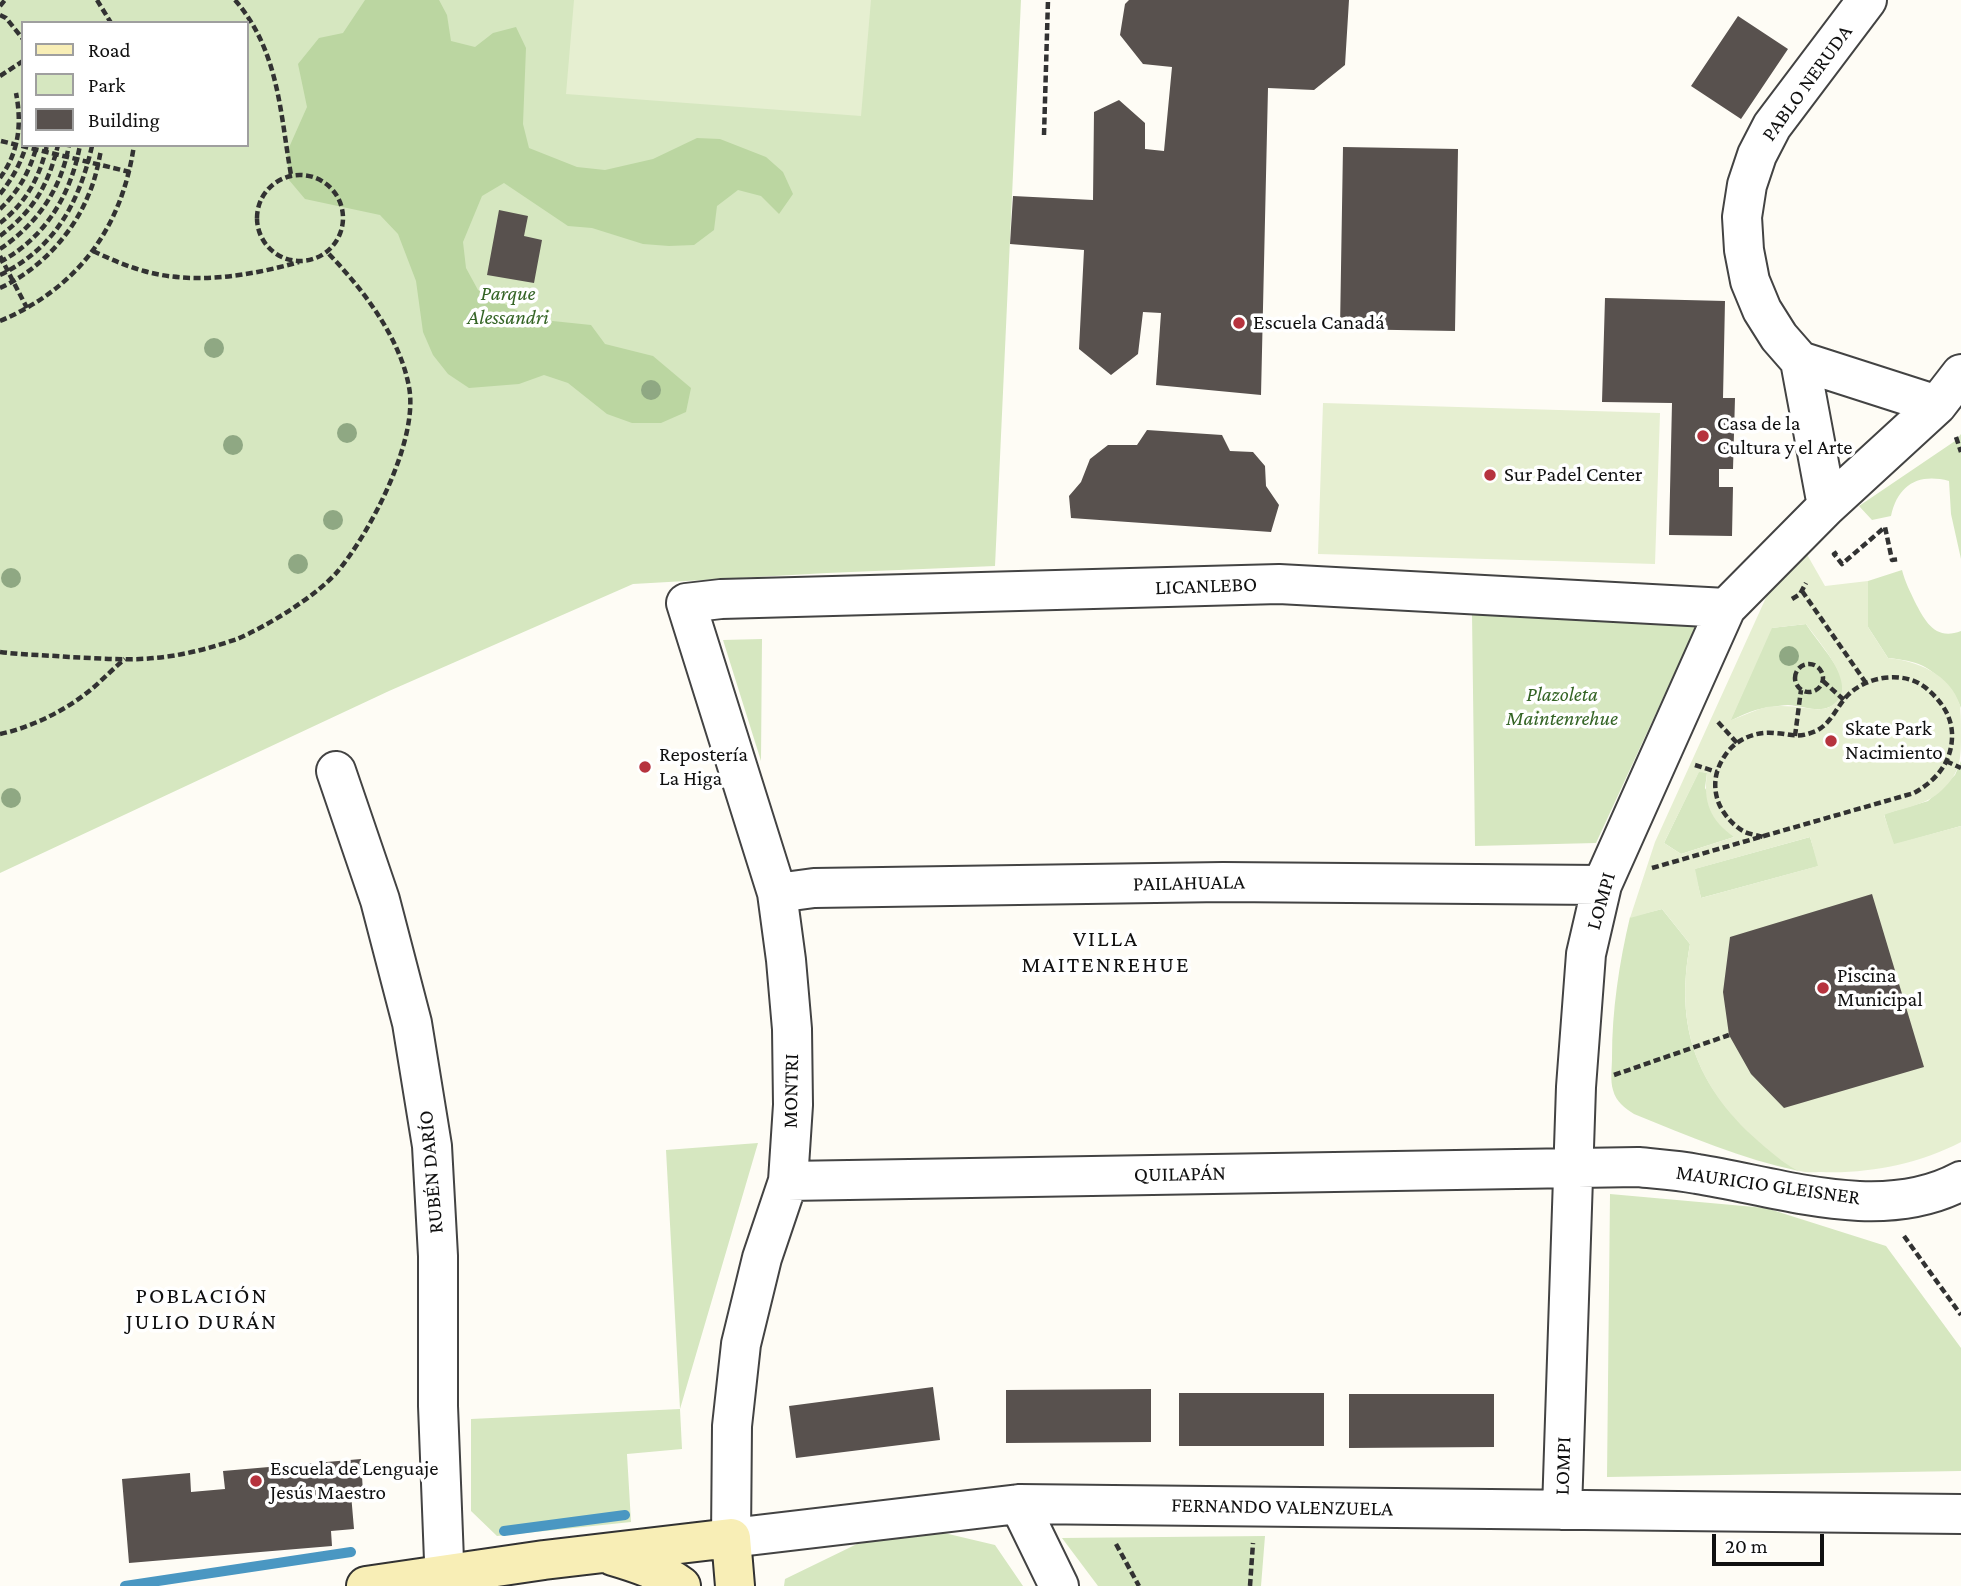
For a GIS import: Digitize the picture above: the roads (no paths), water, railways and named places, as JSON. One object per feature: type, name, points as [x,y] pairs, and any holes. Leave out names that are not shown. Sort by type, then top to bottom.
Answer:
[{"type":"street","name":"PABLO NERUDA","points":[[1827,506],[1800,361],[1779,337],[1750,281],[1744,250],[1742,217],[1747,186],[1757,155],[1772,126],[1867,0]]},
{"type":"street","points":[[1800,361],[1937,405]]},
{"type":"street","name":"LOMPI","points":[[1562,1510],[1576,1087],[1586,954],[1602,885],[1726,608],[1827,506],[1937,405],[1961,374]]},
{"type":"street","name":"LICANLEBO","points":[[686,603],[720,599],[1279,584],[1726,608]]},
{"type":"street","name":"MONTRI","points":[[686,603],[776,893],[786,960],[792,1029],[793,1105],[788,1181],[762,1258],[741,1344],[732,1426],[735,1586]]},
{"type":"street","name":"RUBÉN DARÍO","points":[[336,771],[380,900],[412,1023],[432,1146],[438,1256],[438,1406],[445,1580]]},
{"type":"street","name":"PAILAHUALA","points":[[776,893],[814,888],[1223,882],[1602,885]]},
{"type":"street","name":"MAURICIO GLEISNER","points":[[1572,1168],[1637,1167],[1695,1173],[1830,1199],[1879,1201],[1913,1198],[1961,1181]]},
{"type":"street","name":"QUILAPÁN","points":[[788,1181],[1572,1168]]},
{"type":"street","points":[[1019,1504],[1059,1586]]},
{"type":"street","name":"FERNANDO VALENZUELA","points":[[366,1586],[445,1580],[544,1560],[1019,1504],[1961,1514]]},
{"type":"street","name":"FERNANDO VALENZUELA","points":[[606,1554],[639,1563],[681,1586]]},
{"type":"waterway","points":[[504,1531],[625,1515]]},
{"type":"waterway","points":[[125,1586],[351,1552]]},
{"type":"place","name":"Escuela Canadá","points":[[1239,323]]},
{"type":"place","name":"Casa de la Cultura y el Arte","points":[[1703,436]]},
{"type":"place","name":"Sur Padel Center","points":[[1490,475]]},
{"type":"place","name":"Skate Park Nacimiento","points":[[1831,741]]},
{"type":"place","name":"Repostería La Higa","points":[[645,767]]},
{"type":"place","name":"Piscina Municipal","points":[[1823,988]]},
{"type":"place","name":"Escuela de Lenguaje Jesús Maestro","points":[[256,1481]]},
{"type":"district","name":"VILLA MAITENREHUE","points":[[1106,952]]},
{"type":"district","name":"POBLACIÓN JULIO DURÁN","points":[[202,1309]]},
{"type":"park label","name":"Parque Alessandri","points":[[508,306]]},
{"type":"park label","name":"Plazoleta Maintenrehue","points":[[1562,707]]}]
